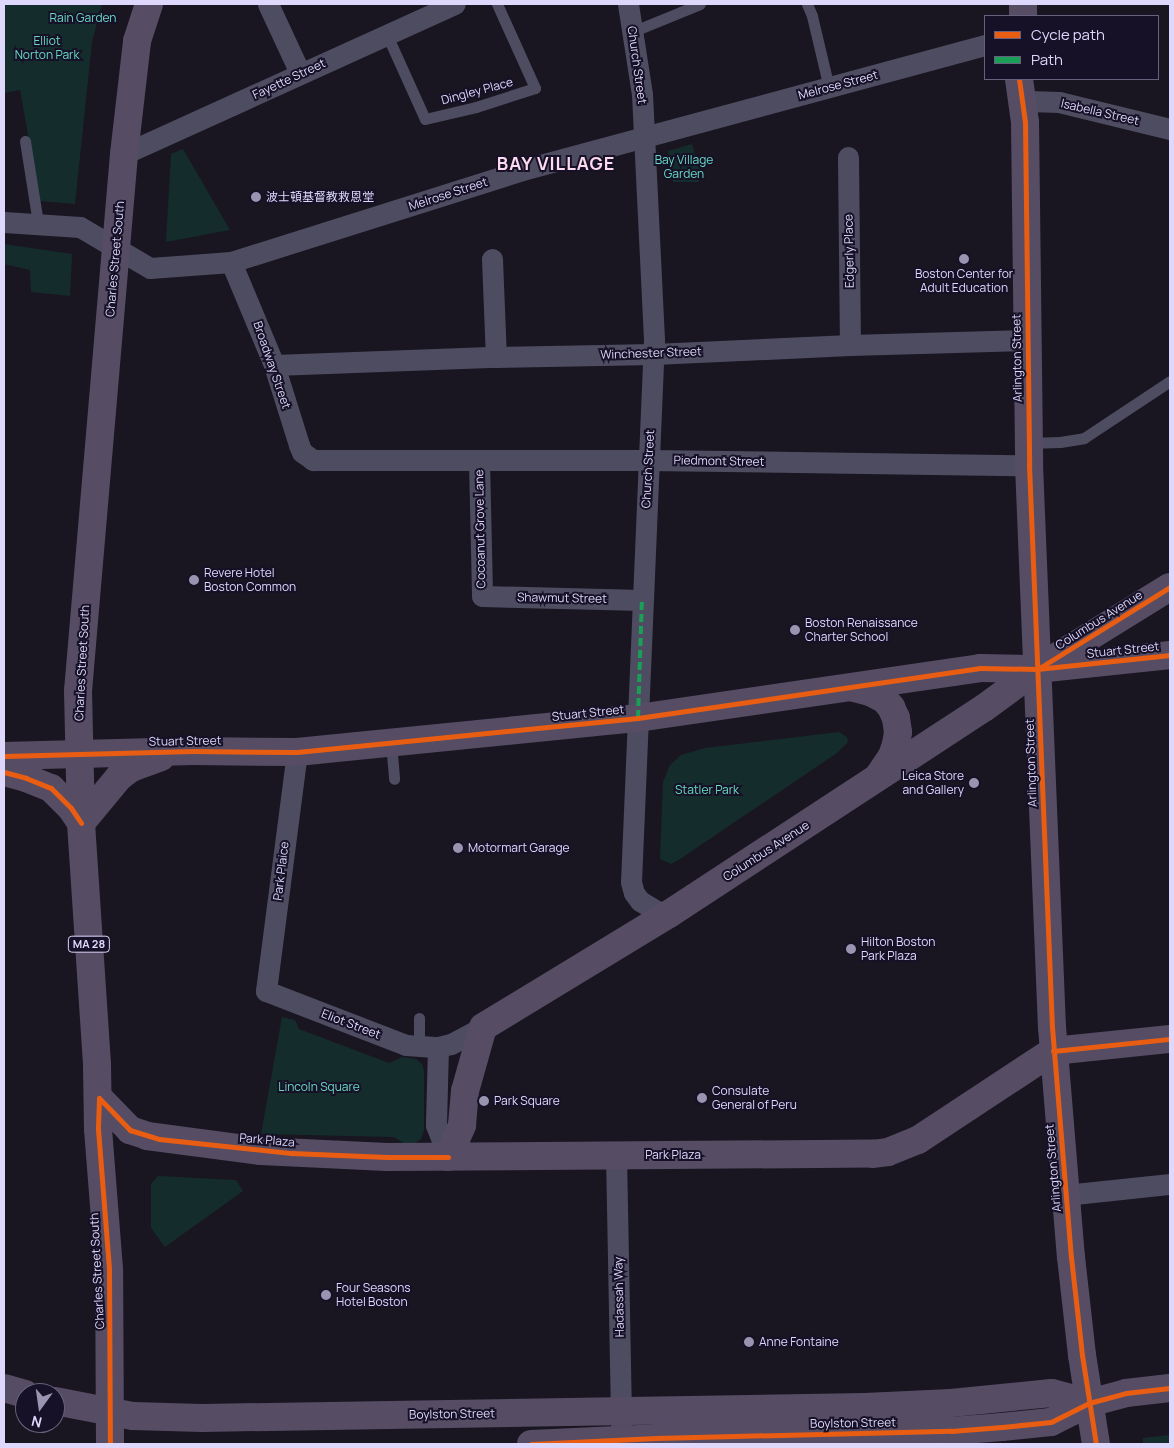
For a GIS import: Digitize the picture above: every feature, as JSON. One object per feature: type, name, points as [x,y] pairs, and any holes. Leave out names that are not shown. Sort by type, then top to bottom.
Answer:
[{"type":"main road","name":"Charles Street South","points":[[110,1444],[109,1269],[98,1129],[99,1098],[81,823],[79,673],[124,154],[137,41],[149,4]]},
{"type":"main road","name":"Arlington Street","points":[[1026,95],[1029,454],[1053,1051],[1065,1195],[1082,1355],[1096,1444]]},
{"type":"main road","name":"Columbus Avenue","points":[[483,1027],[668,914],[984,708],[1037,669],[1170,587]]},
{"type":"main road","name":"Stuart Street","points":[[4,756],[193,750],[296,752],[638,718],[980,668],[1037,669],[1170,654]]},
{"type":"main road","points":[[850,688],[870,692],[884,699],[891,707],[896,718],[898,732],[896,744],[892,756],[878,776]]},
{"type":"main road","points":[[4,772],[51,788],[72,808],[81,823],[109,788],[131,768],[156,758],[193,750]]},
{"type":"main road","points":[[448,1157],[462,1125],[465,1091],[483,1027]]},
{"type":"main road","points":[[1053,1051],[1170,1039]]},
{"type":"main road","name":"Park Plaza","points":[[99,1098],[130,1130],[159,1139],[291,1153],[387,1157],[854,1155],[888,1152],[918,1140],[1053,1051]]},
{"type":"main road","name":"Boylston Street","points":[[531,1444],[621,1439],[950,1431],[1023,1425],[1051,1422],[1090,1403],[1126,1393],[1170,1388]]},
{"type":"main road","name":"Boylston Street","points":[[65,1403],[145,1417],[212,1418],[865,1407],[1052,1394],[1090,1403]]},
{"type":"main road","points":[[1021,1396],[1023,1425]]},
{"type":"street","points":[[268,4],[300,73]]},
{"type":"street","name":"Fayette Street","points":[[124,154],[168,136],[300,73],[455,4]]},
{"type":"street","name":"Church Street","points":[[628,4],[634,31],[646,136],[654,354],[631,882],[634,893],[640,901],[658,912],[668,914]]},
{"type":"street","name":"Melrose Street","points":[[4,222],[80,227],[150,268],[231,262],[522,170],[984,45]]},
{"type":"street","name":"Isabella Street","points":[[1026,95],[1170,129]]},
{"type":"street","name":"Edgerly Place","points":[[848,156],[850,345]]},
{"type":"street","points":[[492,259],[496,357]]},
{"type":"street","name":"Broadway Street","points":[[231,262],[274,365],[302,452],[318,462]]},
{"type":"street","name":"Winchester Street","points":[[274,365],[496,357],[654,354],[850,345],[1027,340]]},
{"type":"street","name":"Piedmont Street","points":[[318,462],[648,460],[1029,454]]},
{"type":"street","name":"Cocoanut Grove Lane","points":[[479,461],[482,596]]},
{"type":"street","name":"Shawmut Street","points":[[482,596],[642,600]]},
{"type":"street","name":"Park Plaice","points":[[266,991],[296,752]]},
{"type":"street","name":"Eliot Street","points":[[266,991],[406,1046],[428,1047]]},
{"type":"street","name":"Columbus Avenue","points":[[428,1047],[451,1044],[483,1027]]},
{"type":"street","points":[[428,1047],[436,1125],[448,1157]]},
{"type":"street","name":"Hadassah Way","points":[[616,1155],[621,1439]]},
{"type":"street","points":[[1065,1195],[1170,1184]]},
{"type":"lane","name":"Dingley Place","points":[[387,35],[425,118],[476,107],[535,88],[497,4]]},
{"type":"lane","points":[[634,31],[700,4]]},
{"type":"lane","points":[[807,4],[812,16],[829,88]]},
{"type":"lane","points":[[25,142],[38,223]]},
{"type":"lane","points":[[1029,454],[1060,442],[1084,438],[1170,381]]},
{"type":"lane","points":[[391,743],[394,779]]},
{"type":"lane","points":[[419,1018],[428,1047]]},
{"type":"green space","name":"Elliot Norton Park","points":[[4,4],[102,4],[92,42],[75,204],[40,201],[20,90],[4,93]]},
{"type":"green space","name":"Bay Village Garden","points":[[692,144],[700,171],[699,182],[673,182],[668,151]]},
{"type":"green space","points":[[183,149],[230,230],[166,242],[171,154]]},
{"type":"green space","points":[[4,244],[72,254],[70,296],[31,292],[30,270],[4,264]]},
{"type":"green space","name":"Statler Park","points":[[839,732],[847,737],[848,742],[837,753],[680,859],[671,864],[660,859],[663,782],[670,765],[681,755],[705,748]]},
{"type":"green space","name":"Lincoln Square","points":[[282,1017],[295,1020],[299,1029],[389,1063],[402,1057],[416,1059],[422,1064],[424,1071],[424,1130],[421,1139],[413,1144],[403,1143],[394,1137],[261,1134]]},
{"type":"green space","points":[[158,1176],[236,1180],[243,1191],[165,1247],[151,1228],[151,1184]]},
{"type":"green space","points":[[1170,1435],[1170,1444],[1143,1444],[1143,1438]]},
{"type":"marked path","points":[[638,718],[642,600]]},
{"type":"cycle path","points":[[1019,80],[1025,122],[1029,465],[1052,1027],[1071,1257],[1082,1355],[1096,1444]]},
{"type":"cycle path","points":[[1041,667],[1170,587]]},
{"type":"cycle path","points":[[4,756],[193,751],[297,752],[638,718],[980,668],[1037,669],[1170,655]]},
{"type":"cycle path","points":[[4,772],[51,788],[71,808],[81,823]]},
{"type":"cycle path","points":[[1053,1051],[1170,1039]]},
{"type":"cycle path","points":[[99,1098],[130,1130],[159,1139],[291,1153],[387,1157],[448,1157]]},
{"type":"cycle path","points":[[99,1098],[98,1129],[109,1269],[110,1444]]},
{"type":"cycle path","points":[[531,1444],[656,1438],[951,1431],[1002,1427],[1051,1422],[1089,1403],[1126,1393],[1170,1388]]},
{"type":"place","name":"波士頓基督教救恩堂","points":[[256,197]]},
{"type":"place","name":"Boston Center for Adult Education","points":[[964,259]]},
{"type":"place","name":"Revere Hotel Boston Common","points":[[194,580]]},
{"type":"place","name":"Boston Renaissance Charter School","points":[[795,630]]},
{"type":"place","name":"Leica Store and Gallery","points":[[974,783]]},
{"type":"place","name":"Motormart Garage","points":[[458,848]]},
{"type":"place","name":"Hilton Boston Park Plaza","points":[[851,949]]},
{"type":"place","name":"Consulate General of Peru","points":[[702,1098]]},
{"type":"place","name":"Park Square","points":[[484,1101]]},
{"type":"place","name":"Four Seasons Hotel Boston","points":[[326,1295]]},
{"type":"place","name":"Anne Fontaine","points":[[749,1342]]},
{"type":"district","name":"BAY VILLAGE","points":[[556,163]]},
{"type":"park label","name":"Rain Garden","points":[[83,18]]}]
